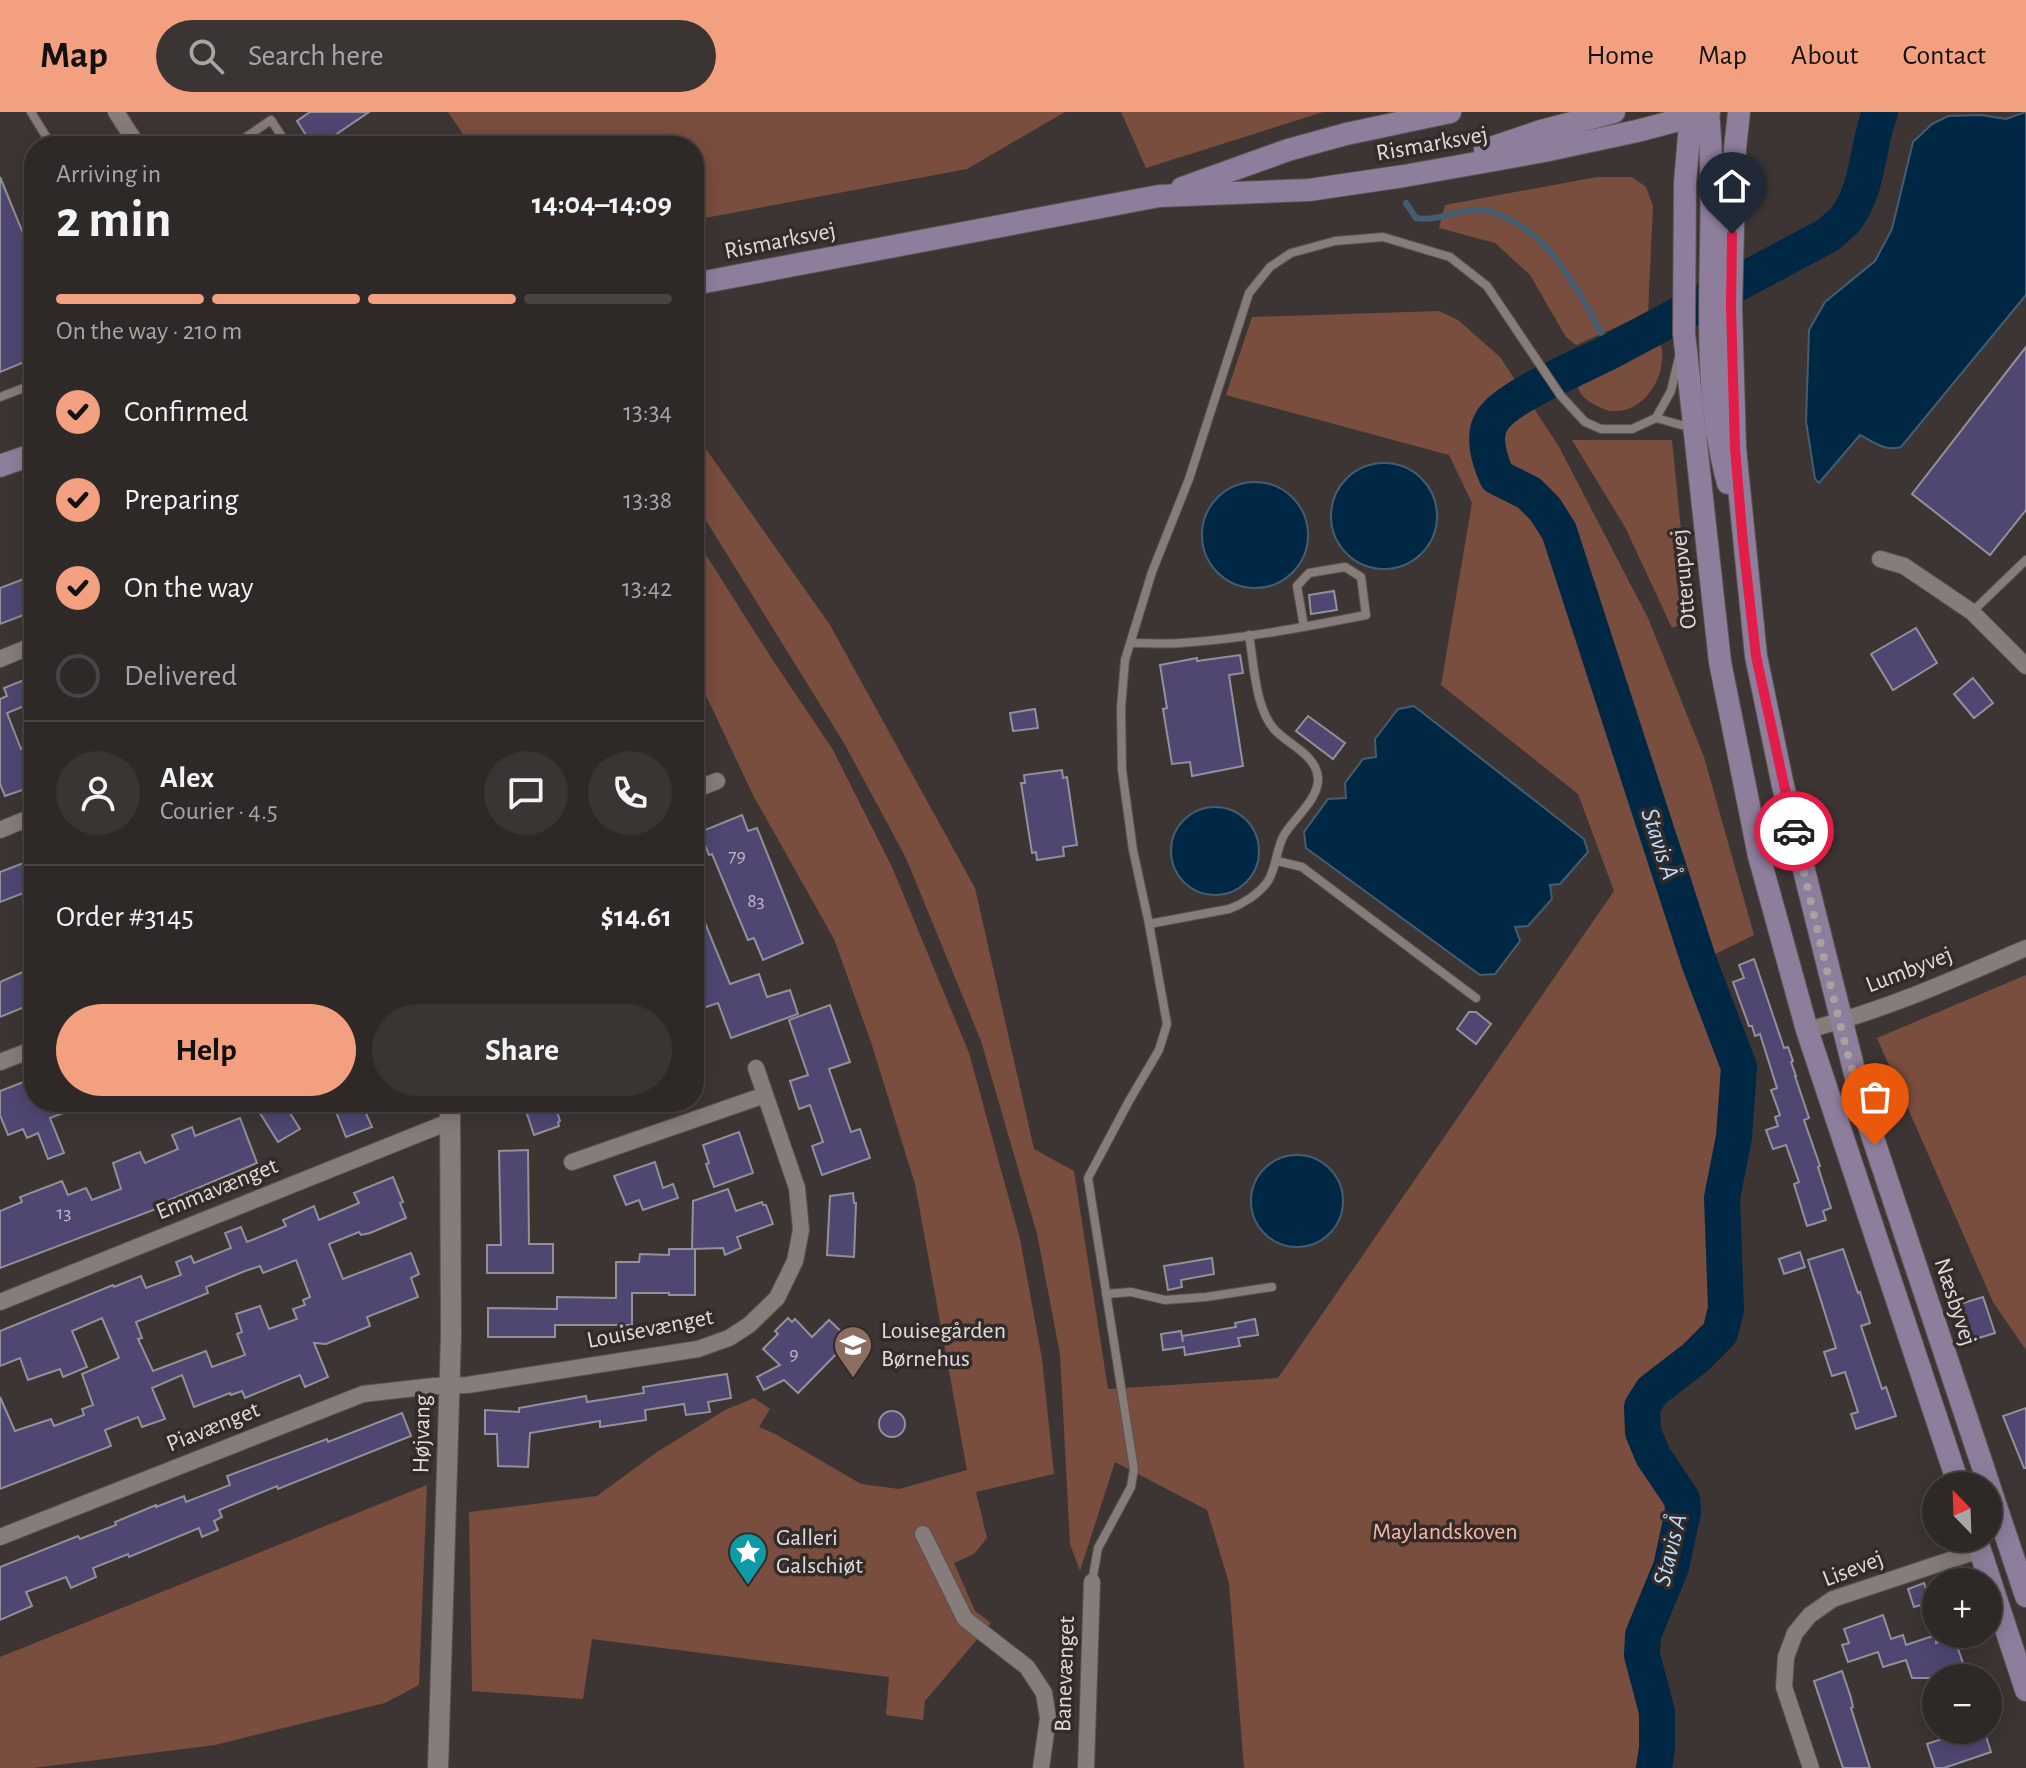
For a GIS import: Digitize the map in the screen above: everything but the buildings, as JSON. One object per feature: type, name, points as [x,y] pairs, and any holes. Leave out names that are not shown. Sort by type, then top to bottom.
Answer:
[{"type":"main road","name":"Rismarksvej","points":[[1159,196],[1288,150],[1450,112]]},
{"type":"main road","points":[[1404,176],[1541,131],[1614,112]]},
{"type":"main road","points":[[1739,112],[1721,268],[1711,318],[1717,435],[1743,543]]},
{"type":"main road","name":"Rismarksvej","points":[[704,282],[1159,196],[1309,190],[1404,176],[1544,151],[1701,113]]},
{"type":"main road","points":[[1701,113],[1712,158],[1721,268],[1731,307],[1735,448],[1756,656],[1783,786],[1841,1022]]},
{"type":"main road","name":"Otterupvej","points":[[1701,113],[1689,143],[1685,183],[1684,333],[1720,662],[1759,856],[1807,1030]]},
{"type":"main road","points":[[0,466],[24,458]]},
{"type":"main road","name":"Næsbyvej","points":[[1841,1022],[1865,1114],[2026,1596]]},
{"type":"main road","points":[[1807,1030],[1954,1472]]},
{"type":"main road","points":[[1981,1552],[2026,1690]]},
{"type":"street","points":[[116,112],[132,136]]},
{"type":"street","points":[[1880,559],[1904,566],[1972,612],[2026,666]]},
{"type":"street","points":[[0,659],[24,649]]},
{"type":"street","points":[[704,786],[717,781]]},
{"type":"street","points":[[0,830],[24,820]]},
{"type":"street","name":"Lumbyvej","points":[[1807,1030],[1841,1022],[1952,981],[2026,948]]},
{"type":"street","points":[[0,1062],[24,1053]]},
{"type":"street","name":"Louisevænget","points":[[449,1385],[467,1385],[698,1349],[729,1338],[749,1325],[777,1298],[795,1261],[801,1230],[797,1188],[756,1068]]},
{"type":"street","points":[[572,1162],[765,1095]]},
{"type":"street","name":"Emmavænget","points":[[0,1302],[449,1112]]},
{"type":"street","name":"Højvang","points":[[438,1768],[449,1385],[451,1112]]},
{"type":"street","name":"Piavænget","points":[[0,1537],[363,1394],[449,1385]]},
{"type":"street","name":"Banevænget","points":[[923,1534],[965,1619],[1027,1667],[1044,1693],[1048,1718],[1041,1768]]},
{"type":"street","name":"Lisevej","points":[[1811,1768],[1784,1687],[1786,1657],[1795,1633],[1810,1615],[1833,1599],[1957,1552]]},
{"type":"street","name":"Banevænget","points":[[1086,1768],[1092,1582]]},
{"type":"lane","points":[[31,112],[46,136]]},
{"type":"lane","points":[[248,136],[271,120],[281,136]]},
{"type":"lane","points":[[1092,1582],[1098,1548],[1134,1479],[1088,1178],[1159,1050],[1167,1024],[1133,850],[1122,770],[1121,708],[1125,660],[1152,572],[1189,479],[1249,293],[1270,267],[1291,253],[1335,241],[1383,237],[1450,257],[1487,286],[1561,396],[1585,422],[1601,429],[1632,429],[1656,418],[1671,391],[1684,333]]},
{"type":"lane","points":[[0,397],[24,388]]},
{"type":"lane","points":[[1656,418],[1717,435]]},
{"type":"lane","points":[[1972,612],[2026,560]]},
{"type":"lane","points":[[1131,643],[1178,643],[1249,635],[1304,627],[1366,615],[1361,577],[1345,567],[1309,573],[1297,586],[1304,627]]},
{"type":"lane","points":[[1149,924],[1229,909],[1240,905],[1263,887],[1277,861],[1279,845],[1285,833],[1311,799],[1318,780],[1313,762],[1275,730],[1264,714],[1249,635]]},
{"type":"lane","points":[[1277,861],[1302,867],[1476,998]]},
{"type":"lane","points":[[1106,1294],[1131,1292],[1165,1300],[1272,1287]]},
{"type":"green space","points":[[448,112],[1065,112],[967,169],[704,218],[704,136],[464,136]]},
{"type":"green space","points":[[1121,112],[1323,112],[1146,168]]},
{"type":"green space","points":[[1597,177],[1632,177],[1646,187],[1653,206],[1648,313],[1576,345],[1566,337],[1530,275],[1495,243],[1439,228],[1445,205]]},
{"type":"green space","name":"Maylandskoven","points":[[1439,311],[1458,320],[1500,357],[1558,445],[1648,618],[1704,757],[1754,935],[1699,962],[1739,1067],[1734,1137],[1722,1198],[1726,1309],[1720,1333],[1695,1358],[1652,1391],[1642,1408],[1643,1432],[1653,1456],[1682,1499],[1683,1512],[1671,1567],[1643,1635],[1642,1655],[1657,1712],[1654,1768],[1244,1768],[1229,1583],[1207,1510],[1115,1462],[1080,1571],[1070,1544],[1060,1354],[1037,1234],[981,1041],[906,858],[844,743],[704,517],[704,446],[830,625],[975,888],[1034,1149],[1074,1171],[1108,1389],[1278,1378],[1614,891],[1578,794],[1441,685],[1472,503],[1449,455],[1226,395],[1252,317]]},
{"type":"green space","points":[[1660,344],[1659,376],[1638,404],[1621,411],[1610,411],[1584,398],[1578,387]]},
{"type":"green space","points":[[1572,440],[1672,440],[1690,621],[1672,628],[1625,527]]},
{"type":"green space","points":[[704,552],[833,750],[892,867],[969,1053],[1020,1239],[1042,1359],[1054,1474],[976,1492],[987,1538],[974,1554],[954,1563],[975,1611],[991,1623],[925,1701],[923,1720],[886,1715],[889,1677],[592,1639],[583,1699],[472,1691],[469,1512],[597,1496],[657,1452],[725,1410],[754,1398],[770,1409],[759,1427],[861,1484],[899,1489],[967,1470],[915,1184],[871,1042],[834,939],[753,795],[704,691]]},
{"type":"green space","points":[[2026,975],[2026,1350],[1993,1302],[1877,1038]]},
{"type":"green space","points":[[427,1485],[419,1685],[385,1703],[215,1745],[33,1768],[0,1768],[0,1657]]},
{"type":"water","points":[[2026,112],[2026,295],[1901,447],[1885,447],[1860,435],[1819,483],[1815,479],[1806,421],[1809,330],[1825,302],[1875,261],[1892,229],[1913,142],[1932,124],[1948,116],[1981,115],[2006,119]]},
{"type":"water","points":[[1384,463],[1404,467],[1421,479],[1433,496],[1437,516],[1433,536],[1421,553],[1404,565],[1384,569],[1364,565],[1347,553],[1335,536],[1331,516],[1335,496],[1347,479],[1364,467]]},
{"type":"water","points":[[1255,482],[1275,486],[1293,497],[1304,515],[1308,535],[1304,555],[1293,573],[1275,584],[1255,588],[1235,584],[1217,573],[1206,555],[1202,535],[1206,515],[1217,497],[1235,486]]},
{"type":"water","points":[[1414,706],[1584,839],[1588,852],[1560,884],[1550,885],[1552,899],[1528,926],[1515,927],[1520,941],[1495,974],[1480,975],[1306,848],[1304,832],[1328,799],[1346,798],[1345,783],[1363,759],[1376,757],[1375,739],[1398,709]]},
{"type":"water","points":[[1206,807],[1224,807],[1240,814],[1252,826],[1259,842],[1259,860],[1252,876],[1240,888],[1224,895],[1206,895],[1190,888],[1178,876],[1171,860],[1171,842],[1178,826],[1190,814]]},
{"type":"water","points":[[1297,1155],[1315,1158],[1330,1168],[1340,1183],[1343,1201],[1340,1219],[1330,1234],[1315,1244],[1297,1247],[1279,1244],[1264,1234],[1254,1219],[1251,1201],[1254,1183],[1264,1168],[1279,1158]]},
{"type":"waterway","name":"Stavis Å","points":[[1654,1768],[1657,1712],[1642,1655],[1643,1635],[1671,1567],[1683,1512],[1682,1499],[1653,1456],[1643,1432],[1642,1407],[1652,1391],[1695,1358],[1720,1333],[1726,1309],[1722,1198],[1734,1137],[1739,1067],[1699,962],[1559,531],[1545,509],[1529,493],[1497,477],[1489,456],[1488,433],[1493,419],[1515,400],[1828,235],[1847,217],[1860,193],[1880,112]]},
{"type":"waterway","points":[[1406,203],[1416,218],[1485,210],[1520,225],[1553,255],[1579,292],[1611,351]]},
{"type":"way so far","points":[[1794,831],[1845,1039],[1875,1145]]},
{"type":"place","name":"Louisegården Børnehus","points":[[853,1379]]},
{"type":"place","name":"Galleri Galschiøt","points":[[748,1586]]},
{"type":"route","points":[[1732,234],[1735,448],[1743,543],[1756,656],[1794,831]]}]
